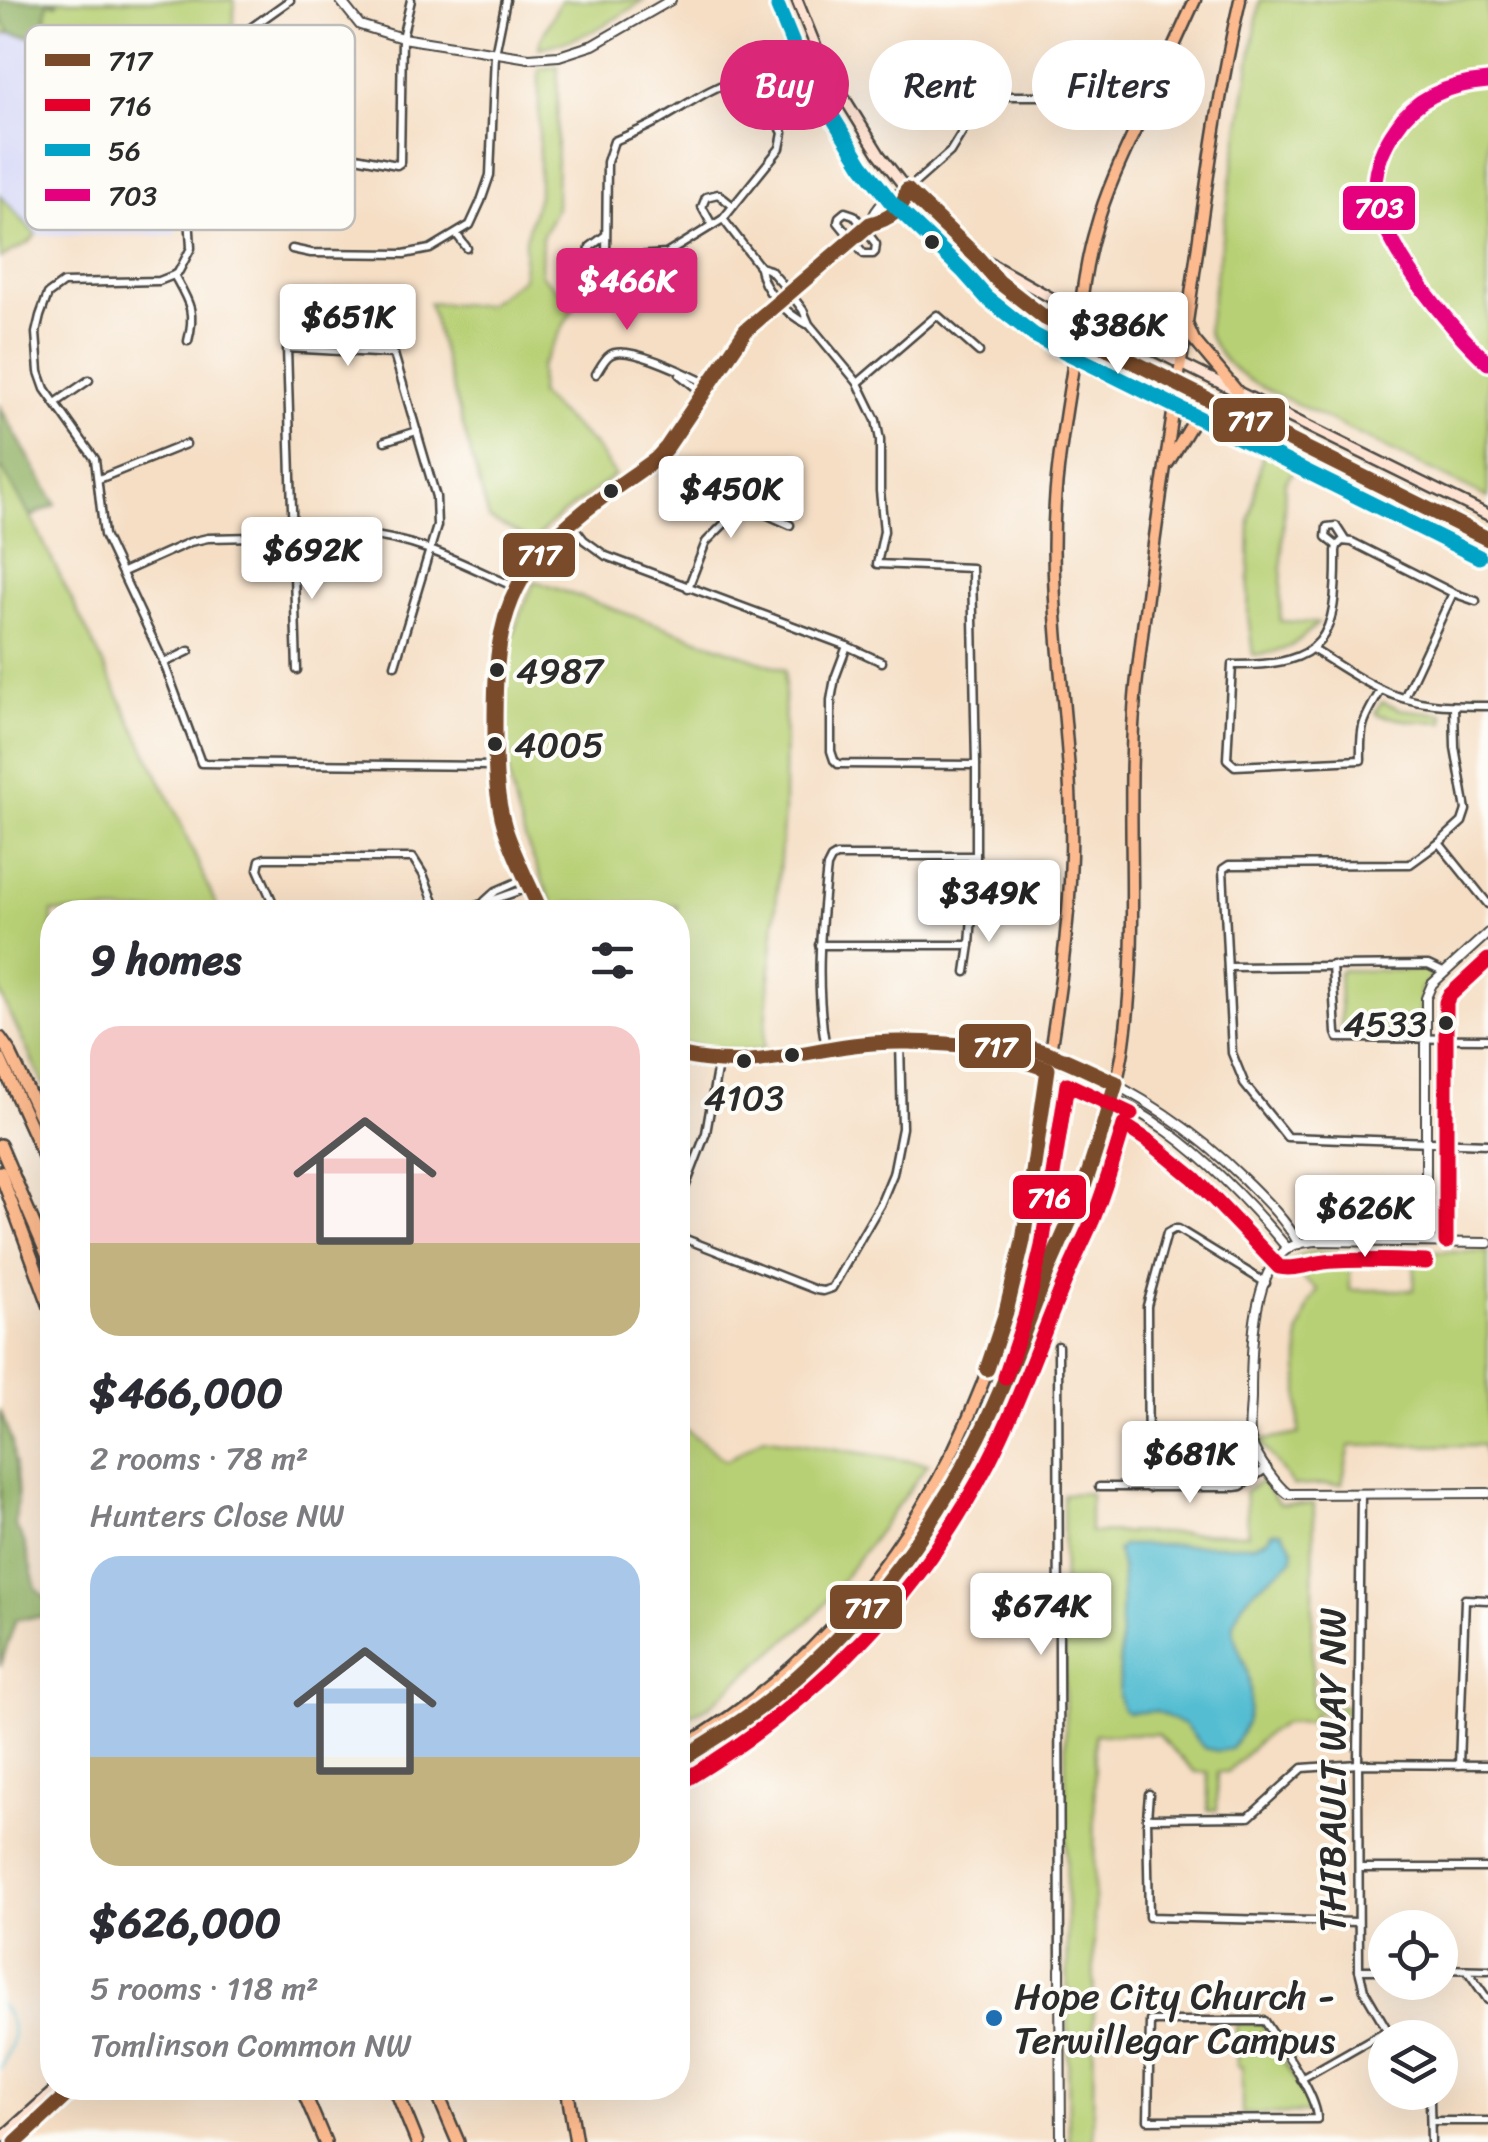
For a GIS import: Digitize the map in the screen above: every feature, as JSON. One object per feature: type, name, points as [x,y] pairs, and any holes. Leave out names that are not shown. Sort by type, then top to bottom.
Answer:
[{"type":"highway","points":[[0,1038],[40,1117]]},
{"type":"highway","points":[[0,1059],[40,1147]]},
{"type":"highway","points":[[0,1145],[40,1238]]},
{"type":"highway","points":[[0,1172],[40,1280]]},
{"type":"highway","points":[[306,2100],[324,2142]]},
{"type":"highway","points":[[400,2100],[418,2142]]},
{"type":"highway","points":[[440,2100],[458,2142]]},
{"type":"highway","points":[[569,2100],[576,2142]]},
{"type":"main road","points":[[797,0],[820,57],[879,154],[907,190],[1028,306],[1176,385],[1485,536]]},
{"type":"main road","points":[[690,1741],[750,1702],[805,1657],[886,1561],[934,1490],[976,1399],[1014,1282],[1067,929],[1071,853],[1054,570],[1055,506],[1077,335],[1093,237],[1110,187],[1195,0]]},
{"type":"main road","points":[[690,1753],[738,1724],[811,1664],[887,1580],[940,1505],[969,1456],[1009,1368],[1077,1205],[1114,1089],[1124,1043],[1132,958],[1131,775],[1136,693],[1186,316],[1228,49],[1240,0]]},
{"type":"main road","points":[[977,257],[1080,314],[1488,515]]},
{"type":"main road","points":[[1186,316],[1194,340],[1237,391]]},
{"type":"main road","points":[[1165,469],[1198,414],[1210,408],[1226,409]]},
{"type":"main road","points":[[0,2138],[43,2100]]},
{"type":"main road","points":[[16,2142],[61,2100]]},
{"type":"street","points":[[254,25],[290,0]]},
{"type":"street","points":[[340,0],[360,25],[402,38],[544,58],[571,53],[608,38],[671,0]]},
{"type":"street","points":[[355,157],[400,163],[402,38],[411,0]]},
{"type":"street","points":[[292,249],[311,253],[404,254],[430,249],[470,225],[490,175],[495,54],[506,0]]},
{"type":"street","points":[[606,235],[590,247],[590,254],[606,258],[666,254],[723,219],[780,148],[783,133],[759,85],[747,80],[716,88],[614,141],[607,162],[606,258]]},
{"type":"street","points":[[1488,81],[1449,88],[1412,108],[1395,128],[1384,150],[1376,184],[1383,226],[1393,246],[1437,307],[1488,363]]},
{"type":"street","points":[[536,900],[503,821],[494,766],[497,648],[516,588],[542,549],[656,459],[746,330],[867,226],[874,212],[891,195],[907,190],[950,152],[975,98],[1032,96]]},
{"type":"street","points":[[867,226],[882,222],[901,209],[907,190]]},
{"type":"street","points":[[712,224],[702,207],[706,197],[718,194],[733,206]]},
{"type":"street","points":[[841,214],[854,215],[867,226],[876,244],[872,254],[864,254],[838,222],[841,214]]},
{"type":"street","points":[[723,219],[760,266],[770,270],[790,292],[808,324],[858,383],[876,420],[884,530],[878,564],[972,568],[976,856],[966,972]]},
{"type":"street","points":[[189,230],[191,248],[174,275],[159,281],[63,283],[48,294],[36,332],[36,354],[46,388],[95,458],[102,526],[164,663],[201,763],[494,766]]},
{"type":"street","points":[[456,234],[467,248]]},
{"type":"street","points":[[760,266],[761,276],[779,302],[808,324]]},
{"type":"street","points":[[174,275],[190,304],[193,320],[188,341]]},
{"type":"street","points":[[858,383],[937,315],[979,352]]},
{"type":"street","points":[[297,670],[287,348],[394,354],[436,496],[437,526],[395,665]]},
{"type":"street","points":[[596,374],[608,356],[626,351],[710,384]]},
{"type":"street","points":[[676,371],[704,394]]},
{"type":"street","points":[[57,402],[89,380]]},
{"type":"street","points":[[385,441],[418,431]]},
{"type":"street","points":[[99,479],[186,444]]},
{"type":"street","points":[[688,588],[706,542],[736,511],[751,508],[790,524]]},
{"type":"street","points":[[572,523],[584,540],[606,556],[882,662]]},
{"type":"street","points":[[1337,546],[1326,537],[1328,527],[1336,526],[1345,540],[1476,601]]},
{"type":"street","points":[[123,572],[208,538],[388,537],[430,549],[516,588]]},
{"type":"street","points":[[1337,546],[1345,540]]},
{"type":"street","points":[[1337,546],[1336,598],[1328,633],[1312,649],[1286,661],[1232,664],[1226,759],[1234,766],[1361,760],[1360,731],[1382,690]]},
{"type":"street","points":[[1404,698],[1453,593]]},
{"type":"street","points":[[848,646],[832,690],[831,751],[835,762],[976,765]]},
{"type":"street","points":[[1312,649],[1382,690],[1404,698],[1454,706],[1488,706]]},
{"type":"street","points":[[164,663],[189,651]]},
{"type":"street","points":[[1454,706],[1455,747],[1466,810],[1462,822],[1410,864],[1230,866],[1222,870],[1232,1052],[1245,1085],[1283,1135],[1290,1138],[1488,1144]]},
{"type":"street","points":[[1439,843],[1488,904]]},
{"type":"street","points":[[826,1050],[819,1008],[819,945],[827,868],[833,857],[976,856]]},
{"type":"street","points":[[272,900],[258,869],[264,858],[413,858],[433,900]]},
{"type":"street","points":[[495,900],[528,882]]},
{"type":"street","points":[[1426,1242],[1428,990],[1488,933]]},
{"type":"street","points":[[819,945],[970,946]]},
{"type":"street","points":[[1228,967],[1428,965],[1445,973]]},
{"type":"street","points":[[1332,966],[1338,1038],[1488,1039]]},
{"type":"street","points":[[690,1058],[718,1064],[759,1064],[826,1050],[900,1041],[1022,1046],[1050,1055],[1114,1089],[1182,1140],[1288,1249]]},
{"type":"street","points":[[690,1241],[816,1290],[832,1288],[880,1205],[897,1161],[902,1128],[900,1041]]},
{"type":"street","points":[[982,1046],[1150,1102],[1200,1138],[1276,1210],[1299,1244]]},
{"type":"street","points":[[690,1175],[706,1133],[718,1064]]},
{"type":"street","points":[[1148,1488],[1147,1312],[1168,1233],[1178,1229],[1266,1283]]},
{"type":"street","points":[[1488,1243],[1299,1244],[1276,1262],[1266,1283],[1251,1344],[1251,1438],[1267,1468],[1288,1494],[1488,1494]]},
{"type":"street","points":[[1058,1346],[1060,2142]]},
{"type":"street","points":[[1099,1487],[1235,1487],[1267,1468]]},
{"type":"street","name":"THIBAULT WAY NW","points":[[1361,1494],[1359,1970],[1364,1990],[1382,2020]]},
{"type":"street","points":[[1459,1765],[1464,1600],[1488,1600]]},
{"type":"street","points":[[1148,1818],[1245,1818],[1303,1768],[1358,1764],[1488,1766]]},
{"type":"street","points":[[1149,1794],[1149,1918],[1358,1922]]},
{"type":"street","points":[[1360,1868],[1488,1868]]},
{"type":"street","points":[[1458,1969],[1488,1970]]},
{"type":"street","points":[[1466,1969],[1488,2000]]},
{"type":"street","points":[[1359,1970],[1368,1970]]},
{"type":"street","points":[[1150,2021],[1265,2021],[1301,2079],[1317,2110],[1316,2119],[1148,2120],[1150,2021]]},
{"type":"street","points":[[1301,2079],[1368,2045]]},
{"type":"street","points":[[1430,2110],[1431,2142]]},
{"type":"street","points":[[1431,2121],[1488,2121]]},
{"type":"shaded area","points":[[0,35],[25,35],[25,223],[0,195]]},
{"type":"shaded area","points":[[32,230],[177,230],[177,235],[36,235]]},
{"type":"green space","points":[[0,0],[36,25],[25,25],[25,35],[0,35]]},
{"type":"green space","points":[[0,0],[58,0],[57,4],[48,1],[45,25],[25,25],[25,35],[10,33],[0,16]]},
{"type":"green space","points":[[48,0],[234,0],[234,25],[44,25]]},
{"type":"green space","points":[[561,0],[644,0],[594,30],[539,48]]},
{"type":"green space","points":[[1260,0],[1488,0],[1488,498],[1252,382],[1225,360],[1207,331]]},
{"type":"green space","points":[[558,66],[556,208],[542,237],[541,275],[575,305],[540,368],[539,395],[594,445],[615,475],[551,523],[529,546],[524,537],[489,519],[429,303],[486,305],[523,278],[525,239],[539,192],[539,69]]},
{"type":"green space","points":[[0,195],[25,223],[25,230],[36,235],[0,258]]},
{"type":"green space","points":[[0,407],[56,505],[31,517],[175,810],[214,900],[40,900],[40,1077],[0,993]]},
{"type":"green space","points":[[0,407],[56,505],[30,516],[0,465]]},
{"type":"green space","points":[[1264,447],[1299,463],[1285,482],[1280,621],[1318,623],[1289,647],[1253,655],[1248,616],[1250,518]]},
{"type":"green space","points":[[535,581],[785,670],[784,812],[764,1049],[731,1050],[690,1044],[690,900],[551,900],[522,830],[505,742],[506,674],[516,625]]},
{"type":"green space","points":[[1382,702],[1399,709],[1444,714],[1444,722],[1378,715],[1375,712]]},
{"type":"green space","points":[[1429,971],[1431,977],[1421,989],[1420,1032],[1344,1033],[1339,973]]},
{"type":"green space","points":[[1309,1252],[1350,1252],[1350,1290],[1414,1290],[1415,1252],[1488,1252],[1488,1475],[1483,1445],[1350,1446],[1342,1484],[1293,1486],[1260,1441],[1299,1434],[1299,1333],[1318,1290],[1285,1265]]},
{"type":"green space","points":[[0,1410],[12,1443],[18,1490],[15,1525],[40,1592],[40,1617],[16,1619],[0,1667]]},
{"type":"green space","points":[[690,1432],[726,1461],[764,1437],[928,1464],[818,1613],[709,1706],[690,1715]]},
{"type":"green space","points":[[1261,1481],[1279,1504],[1314,1504],[1312,1706],[1350,1706],[1350,1713],[1313,1713],[1312,1722],[1284,1723],[1265,1735],[1228,1772],[1218,1772],[1217,1810],[1208,1810],[1208,1772],[1195,1772],[1157,1734],[1095,1734],[1093,2142],[1069,2142],[1063,1494],[1090,1493],[1090,1532],[1248,1534],[1245,1492]]},
{"type":"green space","points":[[1236,2024],[1262,2024],[1310,2106],[1307,2113],[1242,2114],[1242,2067],[1237,2066]]},
{"type":"water","points":[[1281,1531],[1294,1549],[1293,1558],[1248,1597],[1235,1622],[1234,1635],[1249,1678],[1250,1700],[1237,1741],[1230,1749],[1204,1748],[1185,1726],[1157,1711],[1127,1713],[1119,1696],[1122,1571],[1117,1550],[1123,1545],[1253,1545]]},
{"type":"waterway","points":[[0,2004],[12,2028],[9,2051],[0,2068]]},
{"type":"transit line","name":"56","points":[[778,7],[801,64],[862,165],[891,202],[987,298],[1034,335],[1479,557]]},
{"type":"transit line","name":"703","points":[[1488,81],[1436,94],[1404,117],[1384,148],[1375,184],[1378,206],[1400,255],[1435,305],[1488,363]]},
{"type":"transit line","name":"717","points":[[907,190],[999,282],[1045,318],[1488,539]]},
{"type":"transit line","name":"717","points":[[535,900],[505,828],[496,779],[498,657],[501,634],[516,591],[527,570],[555,537],[667,447],[746,330],[870,224],[894,213],[907,190]]},
{"type":"transit line","name":"716","points":[[1446,1242],[1446,1002],[1488,960]]},
{"type":"transit line","name":"717","points":[[690,1057],[746,1061],[884,1042],[1017,1046],[1052,1055],[1116,1083],[1082,1192],[1005,1380],[979,1437],[937,1511],[860,1614],[800,1675],[690,1754]]},
{"type":"transit line","name":"717","points":[[987,1369],[1023,1241],[1048,1069],[1017,1059]]},
{"type":"transit line","name":"716","points":[[1005,1377],[1042,1246],[1067,1084],[1131,1114]]},
{"type":"transit line","name":"716","points":[[690,1777],[780,1715],[822,1679],[896,1602],[930,1558],[960,1512],[1008,1422],[1093,1219],[1124,1125],[1194,1178],[1279,1267],[1346,1260],[1426,1262]]},
{"type":"transit line","name":"717","points":[[16,2142],[61,2100]]},
{"type":"place","name":"4987","points":[[497,670]]},
{"type":"place","name":"4005","points":[[495,744]]},
{"type":"place","name":"4533","points":[[1446,1023]]},
{"type":"place","name":"4103","points":[[744,1061]]},
{"type":"place","name":"Hope City Church - Terwillegar Campus","points":[[994,2018]]}]
